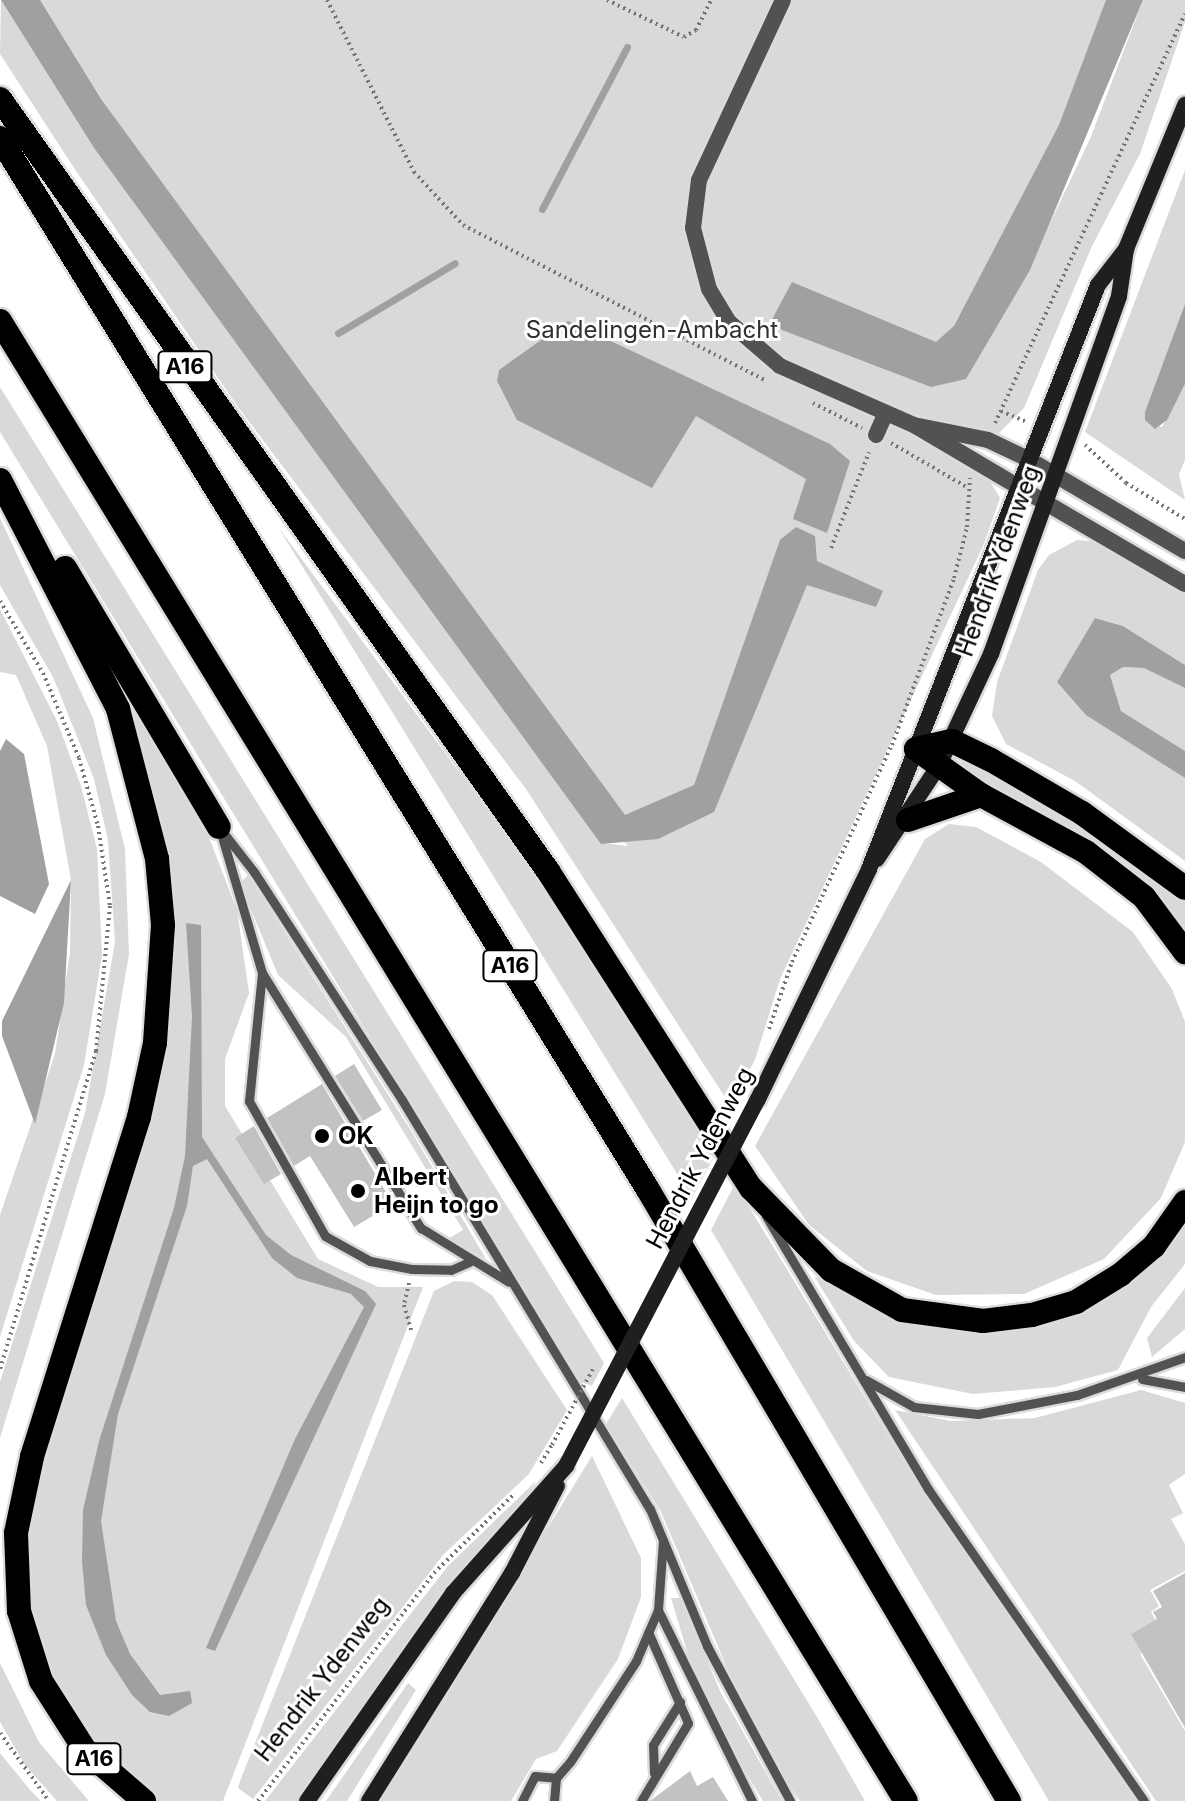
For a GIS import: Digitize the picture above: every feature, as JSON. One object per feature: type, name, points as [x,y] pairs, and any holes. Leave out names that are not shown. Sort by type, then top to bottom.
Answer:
[{"type":"highway","name":"A16","points":[[0,99],[548,871],[751,1188],[813,1254],[863,1292],[902,1310],[983,1321],[1076,1302],[1154,1246],[1185,1202]]},
{"type":"highway","name":"A16","points":[[0,138],[647,1188],[1009,1801]]},
{"type":"highway","points":[[0,321],[906,1801]]},
{"type":"highway","points":[[0,468],[219,827]]},
{"type":"highway","name":"A16","points":[[0,480],[118,709],[157,859],[163,925],[155,1043],[139,1117],[24,1483],[16,1557],[19,1611],[41,1681],[85,1750],[144,1801]]},
{"type":"highway","points":[[916,749],[952,741],[1082,813],[1185,888]]},
{"type":"highway","points":[[916,749],[981,795],[1086,852],[1144,897],[1185,952]]},
{"type":"highway","points":[[908,820],[981,795]]},
{"type":"main road","name":"Hendrik Ydenweg","points":[[869,869],[908,820],[952,741],[1048,503],[1119,296],[1126,249],[1185,105]]},
{"type":"main road","name":"Hendrik Ydenweg","points":[[369,1801],[512,1573],[758,1099],[869,869],[1098,285],[1126,249]]},
{"type":"main road","name":"Hendrik Ydenweg","points":[[307,1801],[453,1593],[566,1466]]},
{"type":"street","points":[[783,0],[699,180],[693,228],[699,269],[729,322],[753,347],[780,366],[914,425],[1185,584]]},
{"type":"street","points":[[876,435],[886,413]]},
{"type":"street","points":[[914,425],[988,440],[1028,459],[1185,551]]},
{"type":"lane","points":[[219,827],[262,973],[421,1228],[469,1262],[512,1284]]},
{"type":"lane","points":[[219,827],[254,872],[402,1100],[664,1536],[707,1646],[790,1801]]},
{"type":"lane","points":[[262,973],[249,1101],[325,1236],[370,1261],[412,1269],[451,1270],[469,1262]]},
{"type":"lane","name":"A16","points":[[751,1188],[813,1304],[860,1375],[928,1489],[1144,1801]]},
{"type":"lane","name":"A16","points":[[860,1375],[883,1395],[914,1407],[978,1414],[1138,1378],[1185,1357]]},
{"type":"lane","name":"A16","points":[[1138,1378],[1185,1387]]},
{"type":"lane","points":[[554,1801],[556,1778],[636,1661],[658,1610],[664,1536]]},
{"type":"lane","points":[[658,1610],[701,1709],[752,1801]]},
{"type":"lane","points":[[641,1801],[654,1773],[688,1723],[648,1632]]},
{"type":"lane","points":[[654,1773],[653,1745],[680,1702]]},
{"type":"lane","points":[[522,1801],[535,1776],[556,1778]]},
{"type":"path","points":[[327,0],[414,172],[463,225],[779,387]]},
{"type":"path","points":[[607,0],[684,37],[696,30],[711,0]]},
{"type":"path","points":[[1041,427],[1001,411],[1185,14]]},
{"type":"path","points":[[807,400],[876,435],[831,548]]},
{"type":"path","name":"Hendrik Ydenweg","points":[[767,1034],[792,962],[892,745],[954,578],[967,527],[965,486],[876,435]]},
{"type":"path","points":[[1070,439],[1185,519]]},
{"type":"path","points":[[0,601],[43,673],[79,758],[98,826],[110,906],[96,1051],[0,1369]]},
{"type":"path","points":[[411,1330],[404,1305],[412,1269]]},
{"type":"path","points":[[536,1470],[552,1445]]},
{"type":"path","name":"Hendrik Ydenweg","points":[[258,1801],[434,1573],[470,1531],[521,1489]]},
{"type":"path","points":[[0,1733],[49,1801]]},
{"type":"green space","name":"Sandelingen-Ambacht","points":[[1,0],[94,148],[601,843],[628,846],[606,823],[32,0],[1121,0],[1017,292],[1090,139],[1143,0],[1185,0],[1185,22],[1140,154],[1092,246],[1024,408],[997,435],[968,426],[956,459],[987,476],[1000,498],[984,544],[780,979],[755,1060],[730,1105],[526,789],[238,407],[74,168],[0,54]]},
{"type":"green space","points":[[1185,170],[1185,304],[1145,420],[1162,427],[1185,384],[1185,460],[1179,474],[1185,500],[1085,432]]},
{"type":"green space","points":[[0,387],[604,1363],[592,1386],[581,1382],[0,432]]},
{"type":"green space","points":[[0,518],[93,718],[125,849],[129,954],[105,1094],[0,1438],[0,1382],[85,1113],[115,942],[108,840],[94,779],[53,677],[0,585]]},
{"type":"green space","points":[[278,527],[565,915],[716,1153],[692,1198]]},
{"type":"green space","points":[[1077,540],[1110,543],[1185,592],[1185,665],[1123,626],[1096,618],[1057,682],[1185,778],[1185,861],[1075,781],[1006,744],[992,716],[997,682],[1038,570],[1049,555]]},
{"type":"green space","points":[[0,609],[57,721],[81,786],[97,849],[102,955],[84,1065],[0,1337],[0,1215],[55,1054],[70,952],[71,880],[47,746],[16,675],[0,672]]},
{"type":"green space","points":[[109,653],[198,809],[237,910],[249,993],[225,1059],[225,1106],[318,1259],[378,1287],[423,1287],[223,1801],[157,1801],[136,1787],[75,1730],[28,1635],[24,1509],[146,1110],[164,846],[143,748]]},
{"type":"green space","points":[[1123,667],[1145,668],[1185,688],[1185,751],[1121,711],[1110,675]]},
{"type":"green space","points":[[961,761],[976,761],[1029,792],[1185,897],[1185,937],[960,774]]},
{"type":"green space","points":[[949,824],[976,827],[1041,862],[1133,932],[1172,989],[1185,1022],[1185,1142],[1161,1198],[1104,1259],[1024,1294],[936,1295],[867,1271],[809,1225],[755,1146],[925,839]]},
{"type":"green space","points":[[248,875],[410,1129],[486,1259],[448,1239],[463,1230],[346,1037],[278,975],[240,883]]},
{"type":"green space","points":[[735,1184],[920,1488],[1078,1708],[1136,1801],[1049,1801],[711,1230]]},
{"type":"green space","points":[[1185,1216],[1185,1264],[1151,1307],[1118,1370],[1055,1387],[973,1394],[889,1377],[854,1341],[814,1276],[901,1321],[977,1330],[1045,1322]]},
{"type":"green space","points":[[454,1281],[472,1282],[492,1295],[567,1410],[529,1474],[444,1554],[253,1799],[238,1788],[240,1781],[434,1291]]},
{"type":"green space","points":[[1185,1288],[1185,1329],[1152,1357],[1147,1338]]},
{"type":"green space","points":[[1141,1390],[1185,1403],[1185,1474],[1169,1485],[1183,1513],[1171,1519],[1185,1544],[1185,1571],[1150,1590],[1159,1606],[1151,1612],[1167,1639],[1140,1654],[1185,1731],[1185,1801],[1156,1801],[895,1410],[951,1421],[1035,1418]]},
{"type":"green space","points":[[622,1398],[865,1801],[800,1801],[792,1789],[739,1696],[661,1512],[606,1424]]},
{"type":"green space","points":[[592,1456],[641,1558],[641,1597],[618,1659],[557,1751],[536,1759],[511,1801],[379,1801]]},
{"type":"green space","points":[[536,1481],[515,1517],[438,1600],[298,1801],[265,1801],[448,1566]]},
{"type":"green space","points":[[671,1598],[680,1598],[721,1693],[782,1801],[763,1801],[734,1753],[692,1668]]},
{"type":"green space","points":[[0,1663],[39,1742],[89,1801],[57,1801],[25,1765],[0,1722]]},
{"type":"green space","points":[[408,1683],[416,1690],[347,1801],[326,1801]]},
{"type":"green space","points":[[0,1753],[31,1791],[41,1801],[0,1801]]},
{"type":"shaded area","points":[[1,0],[40,0],[101,99],[625,815],[694,785],[780,540],[796,527],[815,536],[817,561],[883,591],[876,607],[807,585],[714,812],[658,839],[601,844],[94,148]]},
{"type":"shaded area","points":[[1106,0],[1143,0],[1030,270],[966,379],[931,387],[769,325],[792,282],[936,342],[954,326],[1059,125]]},
{"type":"shaded area","points":[[1185,304],[1185,384],[1167,420],[1155,429],[1145,420],[1145,412]]},
{"type":"shaded area","points":[[568,321],[830,444],[850,461],[827,533],[793,519],[806,479],[696,416],[652,488],[517,420],[497,381],[499,370]]},
{"type":"shaded area","points":[[1095,618],[1123,626],[1185,665],[1185,688],[1144,668],[1123,667],[1110,675],[1121,711],[1185,751],[1185,778],[1086,715],[1057,682]]},
{"type":"shaded area","points":[[6,739],[24,754],[49,884],[35,914],[0,896],[0,751]]},
{"type":"shaded area","points":[[71,880],[64,1003],[35,1124],[2,1036],[2,1021]]},
{"type":"shaded area","points":[[186,923],[201,925],[202,1137],[266,1235],[291,1255],[365,1291],[376,1304],[215,1651],[206,1648],[295,1439],[364,1307],[351,1294],[297,1278],[272,1258],[207,1159],[193,1166],[187,1206],[118,1414],[101,1521],[116,1621],[130,1654],[160,1695],[190,1691],[192,1703],[169,1716],[150,1712],[132,1695],[106,1655],[86,1605],[82,1561],[83,1510],[99,1441],[174,1208],[185,1156],[192,1016]]},
{"type":"building","points":[[354,1064],[382,1110],[363,1121],[335,1076]]},
{"type":"building","points":[[322,1084],[393,1204],[354,1227],[310,1156],[294,1166],[267,1118]]},
{"type":"building","points":[[254,1126],[281,1174],[264,1184],[235,1138]]},
{"type":"building","points":[[1185,1573],[1185,1728],[1131,1634],[1157,1619],[1153,1612],[1162,1607],[1153,1591]]},
{"type":"building","points":[[690,1771],[697,1786],[713,1777],[728,1801],[650,1801]]},
{"type":"waterway","points":[[542,209],[627,47]]},
{"type":"waterway","points":[[338,333],[455,263]]},
{"type":"place","name":"OK","points":[[322,1136]]},
{"type":"place","name":"Albert Heijn to go","points":[[358,1191]]}]
